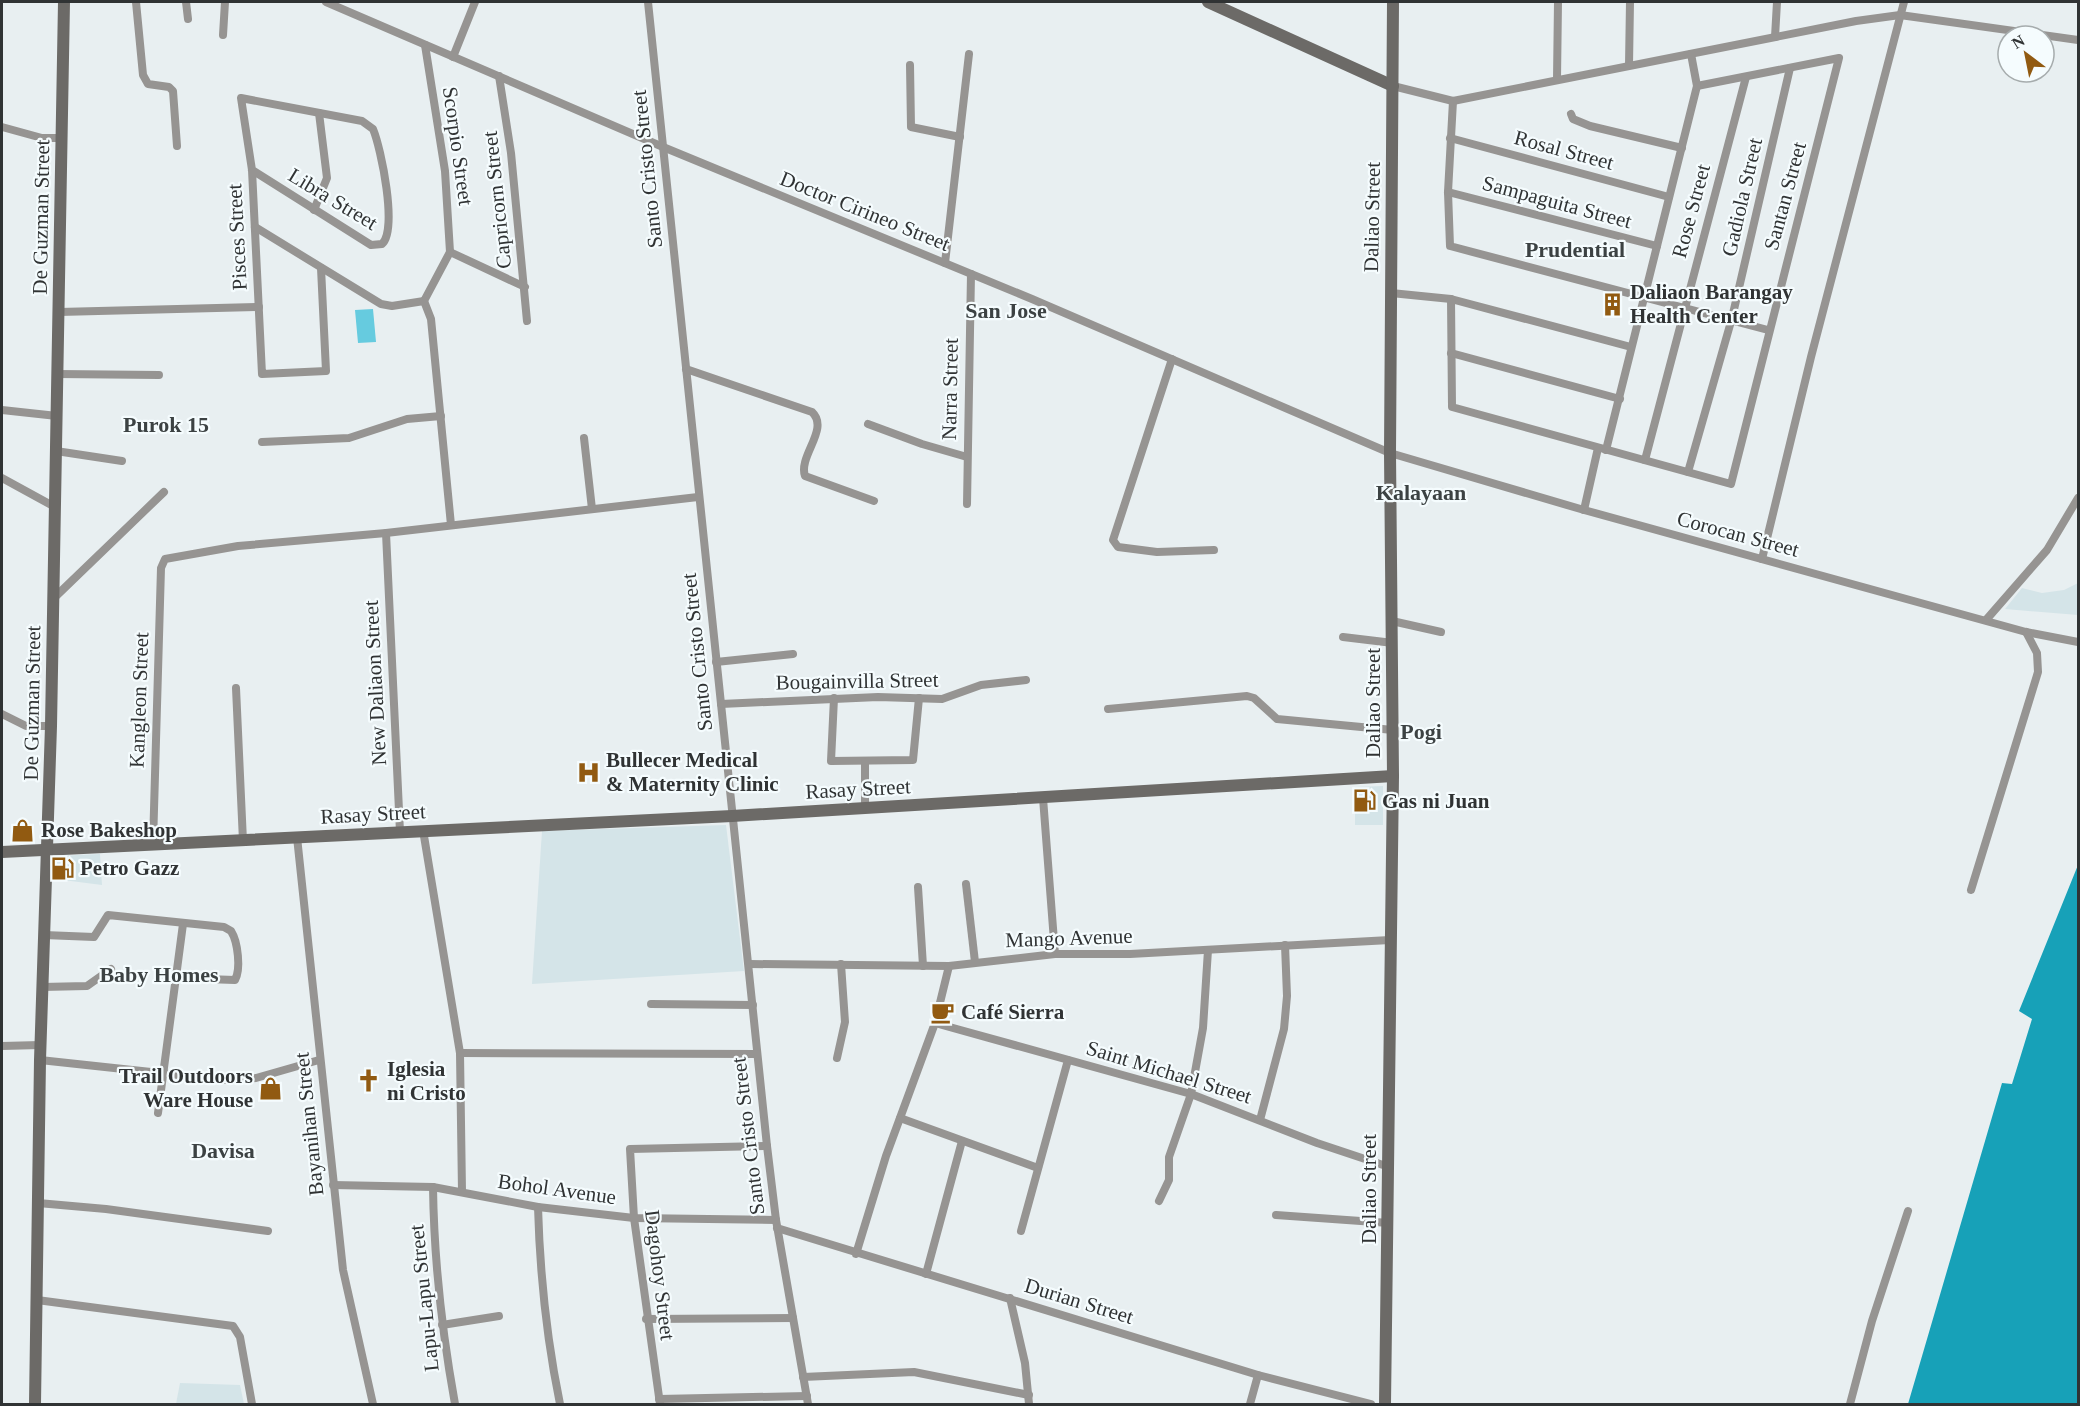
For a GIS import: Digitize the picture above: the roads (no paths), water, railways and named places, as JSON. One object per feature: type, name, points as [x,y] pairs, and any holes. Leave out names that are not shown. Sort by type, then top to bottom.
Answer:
[{"type":"street","name":"De Guzman Street","points":[[35,1404],[40,1046],[51,726],[64,2]]},
{"type":"street","points":[[136,2],[143,75],[148,84],[169,87],[173,91],[177,146]]},
{"type":"street","points":[[186,2],[188,19]]},
{"type":"street","points":[[223,35],[225,2]]},
{"type":"street","name":"Doctor Cirineo Street","points":[[326,2],[663,147],[945,263],[1390,453]]},
{"type":"street","points":[[453,57],[475,2]]},
{"type":"street","name":"Santo Cristo Street","points":[[648,2],[698,497],[750,964],[756,1054],[777,1224],[807,1400]]},
{"type":"street","points":[[1208,2],[1393,86],[1453,101],[1774,37],[1900,15],[2079,39]]},
{"type":"street","name":"Daliao Street","points":[[1385,1404],[1393,776],[1390,453],[1392,2]]},
{"type":"street","points":[[1557,79],[1558,2]]},
{"type":"street","points":[[1629,2],[1629,65]]},
{"type":"street","points":[[1774,37],[1777,2]]},
{"type":"street","points":[[1762,559],[1811,357],[1904,2]]},
{"type":"street","name":"Scorpio Street","points":[[425,45],[444,161],[450,252]]},
{"type":"street","points":[[945,263],[969,54]]},
{"type":"street","points":[[1584,510],[1620,399],[1643,297],[1697,86],[1691,54]]},
{"type":"street","name":"Santan Street","points":[[1688,472],[1731,484],[1768,330],[1839,58],[1790,68]]},
{"type":"street","points":[[910,65],[911,127],[960,137]]},
{"type":"street","points":[[1697,86],[1790,68]]},
{"type":"street","name":"Gadiola Street","points":[[1688,472],[1732,318],[1790,68]]},
{"type":"street","name":"Capricorn Street","points":[[499,76],[511,153],[527,321]]},
{"type":"street","name":"Rose Street","points":[[1645,460],[1746,76]]},
{"type":"street","name":"Pisces Street","points":[[319,113],[241,98],[252,170],[262,374],[326,371],[321,267]]},
{"type":"street","points":[[1453,101],[1448,192],[1449,246],[1732,318],[1768,330]]},
{"type":"street","points":[[314,210],[327,178],[319,113]]},
{"type":"street","name":"Libra Street","points":[[252,170],[371,245],[382,244],[387,240],[390,225],[387,197],[375,134],[369,125],[362,121],[319,113]]},
{"type":"street","points":[[1571,114],[1573,119],[1590,126],[1682,148]]},
{"type":"street","points":[[2,127],[42,138],[62,138]]},
{"type":"street","name":"Rosal Street","points":[[1450,138],[1669,197]]},
{"type":"street","name":"Sampaguita Street","points":[[1448,192],[1657,246]]},
{"type":"street","points":[[255,227],[387,306],[424,301]]},
{"type":"street","points":[[451,525],[431,319],[424,301],[450,252],[525,287]]},
{"type":"street","name":"Narra Street","points":[[966,504],[971,274]]},
{"type":"street","points":[[1391,293],[1451,299],[1631,347]]},
{"type":"street","points":[[1451,299],[1452,407],[1688,472]]},
{"type":"street","points":[[59,312],[259,308]]},
{"type":"street","points":[[1451,353],[1620,399]]},
{"type":"street","points":[[1172,359],[1113,540],[1118,547],[1157,552],[1214,550]]},
{"type":"street","points":[[686,369],[812,411],[817,418],[817,428],[803,469],[804,476],[874,501]]},
{"type":"street","points":[[57,374],[159,375]]},
{"type":"street","points":[[2,410],[57,416]]},
{"type":"street","points":[[262,442],[349,438],[407,420],[441,416]]},
{"type":"street","points":[[868,424],[922,444],[967,457]]},
{"type":"street","points":[[584,438],[592,509]]},
{"type":"street","points":[[56,451],[122,461]]},
{"type":"street","name":"Corocan Street","points":[[1390,453],[1584,510],[2026,632],[2079,642]]},
{"type":"street","points":[[2,478],[55,507]]},
{"type":"street","points":[[53,599],[164,492]]},
{"type":"street","points":[[386,533],[698,497]]},
{"type":"street","points":[[1986,620],[2047,550],[2079,498]]},
{"type":"street","name":"Kangleon Street","points":[[153,844],[161,568],[165,559],[238,546],[386,533]]},
{"type":"street","name":"New Daliaon Street","points":[[386,533],[400,832]]},
{"type":"street","points":[[1392,621],[1441,632]]},
{"type":"street","points":[[1971,890],[2038,672],[2037,653],[2026,632]]},
{"type":"street","points":[[1343,638],[1392,643]]},
{"type":"street","points":[[717,662],[793,654]]},
{"type":"street","name":"Bougainvilla Street","points":[[722,704],[834,698],[942,699],[981,685],[1026,680]]},
{"type":"street","points":[[236,688],[243,841]]},
{"type":"street","points":[[1108,709],[1247,696],[1254,698],[1277,719],[1393,730]]},
{"type":"street","points":[[834,698],[831,761],[865,762],[913,760],[919,698]]},
{"type":"street","points":[[2,714],[26,726],[51,726]]},
{"type":"street","points":[[865,762],[865,807]]},
{"type":"street","name":"Rasay Street","points":[[2,852],[732,816],[1393,776]]},
{"type":"street","points":[[1043,798],[1056,954]]},
{"type":"street","points":[[423,830],[459,1053],[462,1192]]},
{"type":"street","name":"Bayanihan Street","points":[[297,837],[343,1270],[373,1404]]},
{"type":"street","points":[[966,884],[975,962]]},
{"type":"street","points":[[918,888],[923,966]]},
{"type":"street","points":[[44,935],[94,937],[108,915],[224,927],[231,931],[235,940],[238,974],[235,980],[229,982],[176,978]]},
{"type":"street","points":[[158,1113],[183,924]]},
{"type":"street","name":"Mango Avenue","points":[[750,964],[949,966],[1056,954],[1208,950],[1390,940]]},
{"type":"street","points":[[1260,1120],[1284,1029],[1287,996],[1285,945]]},
{"type":"street","points":[[1159,1200],[1168,1180],[1169,1157],[1191,1094],[1203,1028],[1208,950]]},
{"type":"street","points":[[837,1058],[845,1022],[841,964]]},
{"type":"street","points":[[856,1254],[900,1118],[935,1023],[949,966]]},
{"type":"street","points":[[42,987],[87,986],[111,969]]},
{"type":"street","points":[[651,1004],[753,1005]]},
{"type":"street","name":"Saint Michael Street","points":[[935,1023],[1191,1094],[1389,1167]]},
{"type":"street","points":[[2,1046],[40,1046]]},
{"type":"street","points":[[459,1053],[756,1054]]},
{"type":"street","points":[[40,1060],[225,1080],[256,1078],[319,1060]]},
{"type":"street","points":[[1021,1231],[1068,1060]]},
{"type":"street","points":[[900,1118],[1038,1168]]},
{"type":"street","points":[[926,1274],[962,1141]]},
{"type":"street","name":"Dagohoy Street","points":[[659,1402],[634,1218],[630,1149],[767,1146]]},
{"type":"street","name":"Bohol Avenue","points":[[333,1185],[433,1187],[538,1207],[634,1218],[777,1224]]},
{"type":"street","name":"Lapu-Lapu Street","points":[[433,1187],[434,1249],[442,1325],[455,1404]]},
{"type":"street","points":[[38,1203],[268,1231]]},
{"type":"street","points":[[538,1207],[545,1326],[560,1404]]},
{"type":"street","points":[[1850,1404],[1872,1321],[1908,1211]]},
{"type":"street","points":[[1276,1215],[1389,1223]]},
{"type":"street","name":"Durian Street","points":[[777,1224],[856,1254],[1010,1298],[1258,1375],[1371,1404]]},
{"type":"street","points":[[1010,1298],[1025,1363],[1029,1404]]},
{"type":"street","points":[[37,1300],[224,1323],[235,1328],[240,1337],[252,1404]]},
{"type":"street","points":[[442,1325],[499,1316]]},
{"type":"street","points":[[646,1319],[793,1318]]},
{"type":"street","points":[[803,1377],[914,1372],[1029,1395]]},
{"type":"street","points":[[1250,1404],[1258,1375]]},
{"type":"street","points":[[659,1402],[807,1400]]},
{"type":"place","name":"Daliaon Barangay Health Center","points":[[1612,304]]},
{"type":"place","name":"Bullecer Medical & Maternity Clinic","points":[[588,772]]},
{"type":"place","name":"Gas ni Juan","points":[[1364,801]]},
{"type":"place","name":"Rose Bakeshop","points":[[23,830]]},
{"type":"place","name":"Petro Gazz","points":[[62,868]]},
{"type":"place","name":"Café Sierra","points":[[943,1012]]},
{"type":"place","name":"Iglesia ni Cristo","points":[[369,1081]]},
{"type":"place","name":"Trail Outdoors Ware House","points":[[271,1088]]},
{"type":"district","name":"Prudential","points":[[1575,249]]},
{"type":"district","name":"San Jose","points":[[1006,310]]},
{"type":"district","name":"Purok 15","points":[[166,424]]},
{"type":"district","name":"Kalayaan","points":[[1421,492]]},
{"type":"district","name":"Pogi","points":[[1421,731]]},
{"type":"district","name":"Baby Homes","points":[[159,974]]},
{"type":"district","name":"Davisa","points":[[223,1150]]}]
